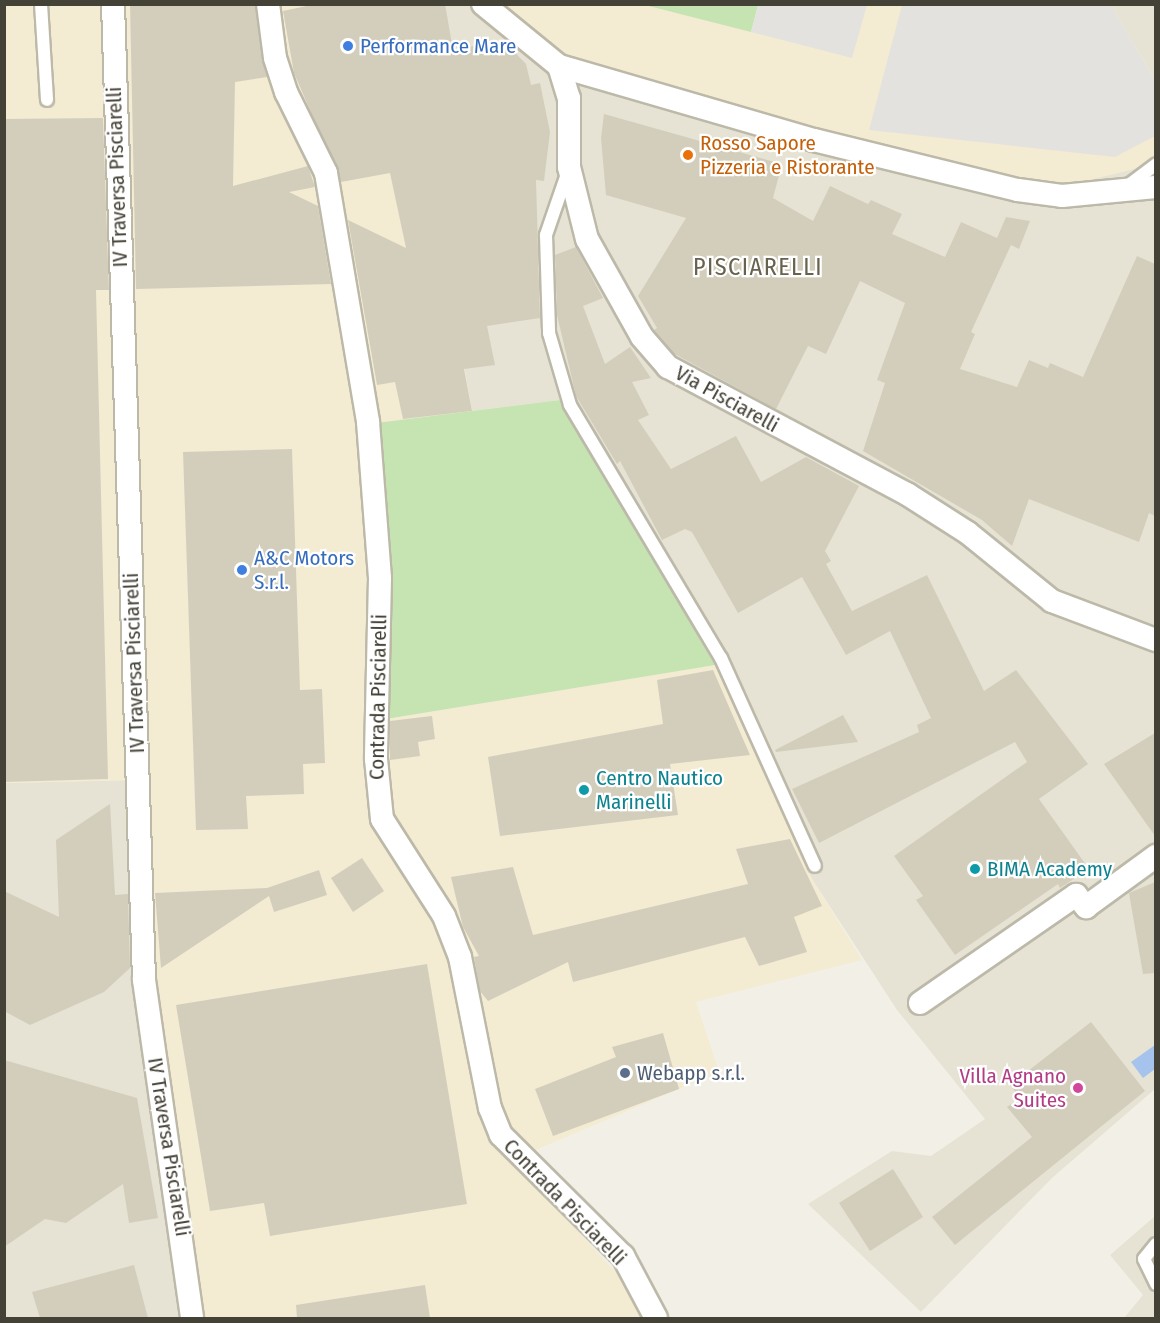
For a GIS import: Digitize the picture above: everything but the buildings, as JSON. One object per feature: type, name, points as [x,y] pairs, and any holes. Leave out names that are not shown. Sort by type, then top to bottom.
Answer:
[{"type":"street","name":"IV Traversa Pisciarelli","points":[[113,4],[144,980],[192,1318]]},
{"type":"street","name":"Contrada Pisciarelli","points":[[268,4],[275,58],[286,92],[326,173],[368,422],[380,578],[376,759],[382,819],[444,916],[460,957],[490,1108],[501,1135],[623,1256],[656,1318]]},
{"type":"street","points":[[483,4],[559,66],[951,176],[1062,196],[1117,194],[1155,186]]},
{"type":"street","name":"Via Pisciarelli","points":[[559,66],[569,98],[569,167],[588,239],[642,337],[668,367],[907,494],[968,533],[1052,601],[1155,640]]},
{"type":"street","points":[[920,1003],[1076,895],[1086,907],[1155,856]]},
{"type":"lane","points":[[41,4],[47,100]]},
{"type":"lane","points":[[1117,194],[1155,164]]},
{"type":"lane","points":[[569,167],[546,235],[549,333],[570,405],[721,658],[815,867]]},
{"type":"lane","points":[[1155,1244],[1144,1259],[1155,1284]]},
{"type":"shaded area","points":[[758,4],[867,5],[852,58],[751,32]]},
{"type":"shaded area","points":[[4,5],[400,5],[472,411],[376,423],[387,719],[715,665],[812,879],[862,960],[696,1002],[719,1072],[512,1160],[621,1278],[641,1318],[186,1318],[134,780],[5,783]]},
{"type":"shaded area","points":[[400,5],[472,5],[1155,164],[1155,1089],[1052,1178],[921,1312],[808,1204],[892,1151],[931,1156],[985,1119],[897,1010],[812,879],[707,649],[560,400],[472,411]]},
{"type":"shaded area","points":[[472,5],[1111,5],[1155,80],[1155,164],[1057,188],[973,175],[568,62]]},
{"type":"shaded area","points":[[902,5],[1111,5],[1155,80],[1155,136],[1115,157],[869,130]]},
{"type":"shaded area","points":[[1111,5],[1155,5],[1155,80],[1119,19]]},
{"type":"shaded area","points":[[134,780],[186,1318],[5,1318],[4,783]]},
{"type":"shaded area","points":[[1155,1216],[1155,1318],[1124,1318],[1143,1295],[1110,1255]]},
{"type":"green space","points":[[645,5],[758,5],[751,32]]},
{"type":"green space","points":[[560,400],[715,665],[386,719],[376,423]]},
{"type":"water","points":[[1155,1045],[1155,1069],[1143,1078],[1131,1062]]},
{"type":"place","name":"Performance Mare","points":[[348,46]]},
{"type":"place","name":"Rosso Sapore Pizzeria e Ristorante","points":[[688,155]]},
{"type":"place","name":"A&C Motors S.r.l.","points":[[242,570]]},
{"type":"place","name":"Centro Nautico Marinelli","points":[[584,790]]},
{"type":"place","name":"BIMA Academy","points":[[975,869]]},
{"type":"place","name":"Webapp s.r.l.","points":[[625,1073]]},
{"type":"place","name":"Villa Agnano Suites","points":[[1078,1088]]},
{"type":"district","name":"PISCIARELLI","points":[[758,268]]}]
